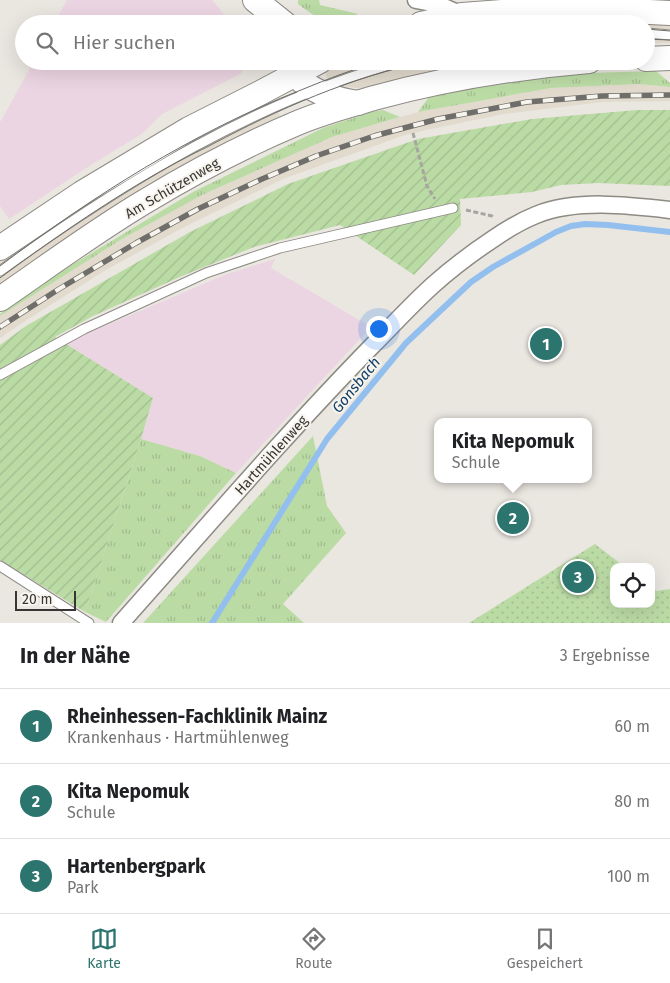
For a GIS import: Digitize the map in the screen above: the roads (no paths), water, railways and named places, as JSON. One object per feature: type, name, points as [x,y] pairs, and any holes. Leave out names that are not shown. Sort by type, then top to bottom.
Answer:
[{"type":"main road","points":[[244,0],[255,15]]},
{"type":"main road","points":[[255,0],[274,15]]},
{"type":"main road","points":[[462,15],[515,11],[670,13]]},
{"type":"main road","points":[[655,59],[670,58]]},
{"type":"main road","name":"Am Schützenweg","points":[[0,299],[143,202],[194,172],[295,124],[396,92],[454,79],[514,70]]},
{"type":"main road","points":[[307,74],[334,98],[358,103]]},
{"type":"main road","points":[[295,124],[302,112],[307,74]]},
{"type":"main road","points":[[0,248],[82,193],[189,129],[307,74]]},
{"type":"street","points":[[416,0],[436,4],[462,15]]},
{"type":"street","name":"Hartmühlenweg","points":[[121,623],[336,383],[432,285],[469,254],[514,226],[535,215],[556,208],[600,205],[639,206],[670,210]]},
{"type":"lane","points":[[655,34],[670,35]]},
{"type":"lane","name":"Am Schützenweg","points":[[0,271],[96,204],[139,178],[231,128],[307,74],[338,70]]},
{"type":"lane","points":[[0,375],[84,329],[206,273],[280,248],[453,208]]},
{"type":"lane","points":[[0,566],[89,623]]},
{"type":"waterway","name":"Gonsbach","points":[[212,623],[327,439],[406,343],[471,282],[493,267],[556,232],[571,226],[585,224],[608,225],[670,232]]},
{"type":"tram line","points":[[655,30],[670,31]]},
{"type":"tram line","points":[[655,39],[670,40]]},
{"type":"tram line","points":[[0,266],[107,191],[182,146],[261,107],[354,70]]},
{"type":"tram line","points":[[0,278],[70,228],[175,163],[288,107],[343,85],[392,70]]},
{"type":"railway","points":[[0,327],[136,243],[198,209],[316,156],[374,136],[438,119],[527,102],[602,96],[670,95]]},
{"type":"place","name":"Rheinhessen-Fachklinik Mainz","points":[[546,344]]},
{"type":"place","name":"Kita Nepomuk","points":[[513,518]]},
{"type":"place","name":"Hartenbergpark","points":[[578,577]]}]
